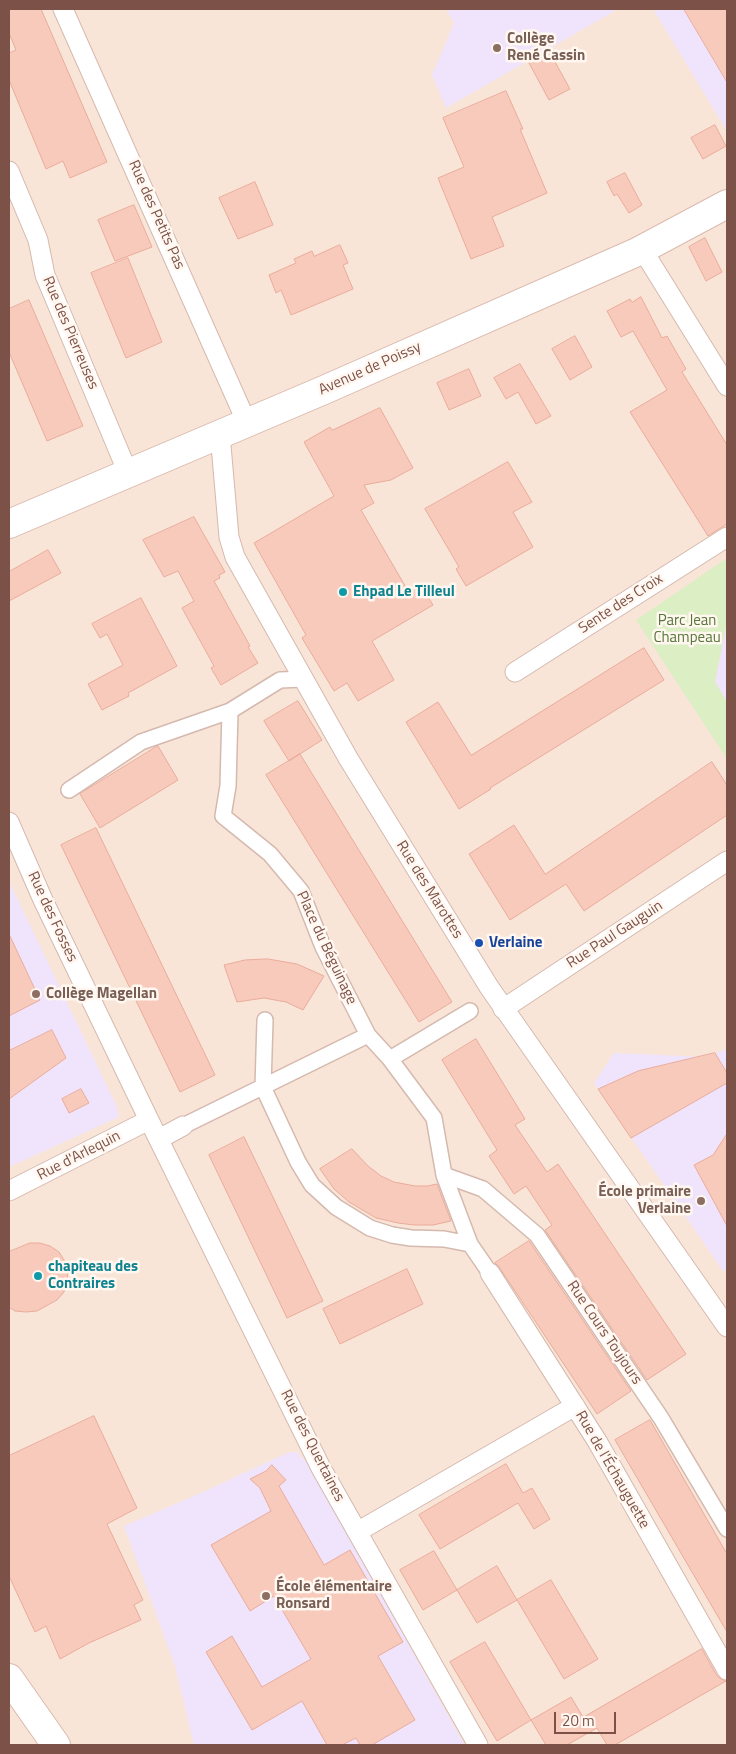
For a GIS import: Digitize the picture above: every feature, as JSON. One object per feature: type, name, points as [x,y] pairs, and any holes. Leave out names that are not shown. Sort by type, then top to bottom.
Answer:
[{"type":"main road","name":"Avenue de Poissy","points":[[9,524],[247,423],[642,249],[727,204]]},
{"type":"main road","points":[[9,1678],[56,1745]]},
{"type":"main road","points":[[9,1702],[39,1745]]},
{"type":"street","name":"Rue des Petits Pas","points":[[63,9],[247,423]]},
{"type":"street","name":"Rue des Pierreuses","points":[[9,171],[38,240],[45,275],[128,473]]},
{"type":"street","points":[[642,249],[727,386]]},
{"type":"street","name":"Rue des Marottes","points":[[220,434],[229,537],[235,557],[303,679],[348,758],[503,1009],[722,1309],[727,1328]]},
{"type":"street","name":"Sente des Croix","points":[[515,672],[727,537]]},
{"type":"street","points":[[69,790],[141,742],[230,711],[280,680],[303,679]]},
{"type":"street","name":"Place du Béguinage","points":[[230,711],[228,786],[223,816],[270,854],[301,891],[323,947],[368,1035],[390,1059],[434,1118],[444,1175],[470,1244],[490,1273]]},
{"type":"street","name":"Rue des Fosses","points":[[9,822],[47,909],[149,1120]]},
{"type":"street","name":"Rue Paul Gauguin","points":[[503,1009],[727,861]]},
{"type":"street","points":[[390,1059],[470,1011]]},
{"type":"street","points":[[265,1020],[263,1087],[298,1162],[312,1185],[336,1207],[370,1228],[411,1238],[444,1239],[470,1244]]},
{"type":"street","points":[[159,1139],[368,1035]]},
{"type":"street","name":"Rue des Quertaines","points":[[149,1120],[321,1468],[478,1745]]},
{"type":"street","name":"Rue d'Arlequin","points":[[9,1191],[149,1120]]},
{"type":"street","name":"Rue Cours Toujours","points":[[444,1175],[482,1188],[537,1235],[661,1418],[727,1529]]},
{"type":"street","name":"Rue de l'Échauguette","points":[[490,1273],[597,1440],[726,1665]]},
{"type":"street","points":[[357,1532],[575,1406]]},
{"type":"shaded area","points":[[9,9],[727,9],[727,1745],[9,1745]]},
{"type":"shaded area","name":"Collège René Cassin","points":[[446,9],[618,9],[446,108],[432,75],[454,23]]},
{"type":"shaded area","points":[[653,9],[727,9],[727,131]]},
{"type":"shaded area","points":[[727,621],[727,702],[715,682]]},
{"type":"shaded area","name":"Collège Magellan","points":[[9,881],[117,1107],[119,1117],[9,1167]]},
{"type":"shaded area","name":"École primaire Verlaine","points":[[727,1049],[727,1271],[723,1271],[594,1083],[614,1053],[706,1057]]},
{"type":"shaded area","name":"École élémentaire Ronsard","points":[[289,1452],[297,1452],[307,1463],[465,1745],[194,1745],[175,1666],[124,1526]]},
{"type":"green space","name":"Parc Jean Champeau","points":[[727,558],[727,621],[715,682],[727,702],[727,759],[636,620]]},
{"type":"building","points":[[9,9],[41,9],[107,162],[70,178],[63,161],[46,169],[9,80],[9,53],[16,50],[9,33]]},
{"type":"building","points":[[684,9],[727,9],[727,82]]},
{"type":"building","points":[[549,51],[570,89],[549,100],[529,63]]},
{"type":"building","points":[[506,91],[523,129],[520,129],[547,193],[492,217],[504,246],[471,259],[438,178],[464,167],[443,118]]},
{"type":"building","points":[[715,125],[726,146],[703,159],[691,138]]},
{"type":"building","points":[[625,173],[642,205],[629,213],[617,194],[614,196],[607,182]]},
{"type":"building","points":[[255,182],[273,225],[238,239],[219,198]]},
{"type":"building","points":[[134,205],[152,247],[115,261],[98,220]]},
{"type":"building","points":[[705,238],[722,272],[706,281],[689,247]]},
{"type":"building","points":[[340,245],[348,263],[343,265],[353,289],[291,315],[281,290],[276,293],[269,275],[296,263],[294,259],[312,251],[314,256]]},
{"type":"building","points":[[128,258],[162,342],[126,358],[91,273]]},
{"type":"building","points":[[641,297],[662,338],[667,336],[686,369],[682,372],[727,445],[727,524],[708,536],[630,412],[667,390],[633,331],[621,337],[607,311],[630,299],[632,302]]},
{"type":"building","points":[[29,300],[83,426],[47,441],[9,352],[9,309]]},
{"type":"building","points":[[575,336],[592,367],[570,380],[552,349]]},
{"type":"building","points":[[520,364],[551,416],[536,424],[518,392],[506,399],[494,378]]},
{"type":"building","points":[[469,369],[481,396],[449,410],[437,383]]},
{"type":"building","name":"Ehpad Le Tilleul","points":[[380,408],[413,468],[391,480],[364,485],[374,503],[361,510],[408,591],[420,584],[433,605],[372,641],[394,680],[358,701],[347,683],[334,691],[302,638],[306,635],[254,543],[334,496],[304,442],[330,427],[332,430]]},
{"type":"building","points":[[508,462],[532,502],[513,512],[533,547],[466,586],[456,569],[459,567],[425,509]]},
{"type":"building","points":[[194,517],[225,572],[214,581],[258,663],[221,685],[211,668],[214,666],[182,608],[194,601],[178,571],[164,577],[143,540]]},
{"type":"building","points":[[48,550],[61,573],[9,601],[9,572]]},
{"type":"building","points":[[141,598],[177,666],[128,693],[129,696],[102,710],[88,684],[123,665],[107,634],[100,638],[92,624]]},
{"type":"building","points":[[644,648],[664,680],[459,809],[406,722],[438,702],[471,755]]},
{"type":"building","points":[[298,701],[322,740],[289,761],[264,721]]},
{"type":"building","points":[[158,746],[178,780],[100,828],[80,794]]},
{"type":"building","points":[[300,754],[452,1002],[419,1022],[266,775]]},
{"type":"building","points":[[712,762],[727,785],[727,815],[584,911],[566,884],[510,920],[469,854],[514,825],[545,874]]},
{"type":"building","points":[[96,828],[215,1075],[180,1092],[61,845]]},
{"type":"building","points":[[9,934],[40,1000],[9,1016]]},
{"type":"building","points":[[268,959],[297,964],[324,976],[303,1010],[286,1002],[264,998],[237,1002],[224,965],[245,960]]},
{"type":"building","points":[[52,1030],[66,1058],[9,1099],[9,1051]]},
{"type":"building","points":[[476,1039],[525,1119],[515,1125],[547,1172],[558,1164],[686,1354],[647,1380],[545,1230],[552,1225],[526,1186],[514,1194],[489,1156],[497,1150],[442,1060]]},
{"type":"building","points":[[715,1053],[727,1073],[727,1083],[631,1138],[598,1089],[638,1071]]},
{"type":"building","points":[[81,1089],[89,1103],[69,1113],[62,1099]]},
{"type":"building","points":[[727,1134],[727,1226],[694,1165],[713,1155]]},
{"type":"building","points":[[244,1137],[323,1301],[287,1318],[209,1155]]},
{"type":"building","points":[[352,1149],[368,1166],[381,1176],[394,1182],[415,1186],[437,1184],[451,1221],[433,1225],[398,1223],[376,1218],[349,1202],[334,1189],[320,1169]]},
{"type":"building","points":[[529,1241],[631,1391],[597,1414],[495,1263]]},
{"type":"building","name":"chapiteau des Contraires","points":[[30,1243],[50,1246],[59,1252],[68,1270],[67,1281],[64,1292],[57,1300],[37,1311],[15,1311],[9,1307],[9,1252]]},
{"type":"building","points":[[407,1269],[423,1304],[340,1344],[323,1309]]},
{"type":"building","points":[[94,1416],[137,1508],[107,1524],[143,1600],[134,1605],[141,1620],[89,1643],[60,1659],[46,1626],[35,1632],[9,1576],[9,1456]]},
{"type":"building","points":[[650,1420],[727,1554],[727,1632],[615,1440]]},
{"type":"building","points":[[506,1464],[523,1493],[532,1488],[550,1519],[534,1529],[518,1503],[440,1549],[419,1515]]},
{"type":"building","points":[[272,1465],[286,1480],[279,1486],[324,1565],[350,1550],[403,1642],[378,1656],[415,1720],[372,1745],[360,1745],[356,1738],[342,1745],[327,1745],[302,1701],[252,1730],[206,1652],[232,1636],[262,1687],[311,1659],[274,1596],[250,1611],[211,1545],[271,1511],[260,1488],[250,1479],[266,1471]]},
{"type":"building","points":[[434,1551],[457,1590],[423,1610],[400,1570]]},
{"type":"building","points":[[497,1566],[517,1600],[477,1623],[457,1590]]},
{"type":"building","points":[[551,1580],[598,1659],[564,1679],[517,1600]]},
{"type":"building","points":[[485,1642],[531,1720],[497,1741],[450,1662]]},
{"type":"building","points":[[702,1649],[717,1676],[726,1681],[615,1745],[607,1745],[597,1728],[567,1745],[546,1745],[531,1720],[571,1697],[583,1717]]},
{"type":"place","name":"Collège René Cassin","points":[[497,48]]},
{"type":"place","name":"Ehpad Le Tilleul","points":[[343,592]]},
{"type":"place","name":"Verlaine","points":[[479,943]]},
{"type":"place","name":"Collège Magellan","points":[[36,994]]},
{"type":"place","name":"École primaire Verlaine","points":[[701,1201]]},
{"type":"place","name":"chapiteau des Contraires","points":[[38,1276]]},
{"type":"place","name":"École élémentaire Ronsard","points":[[266,1596]]}]
